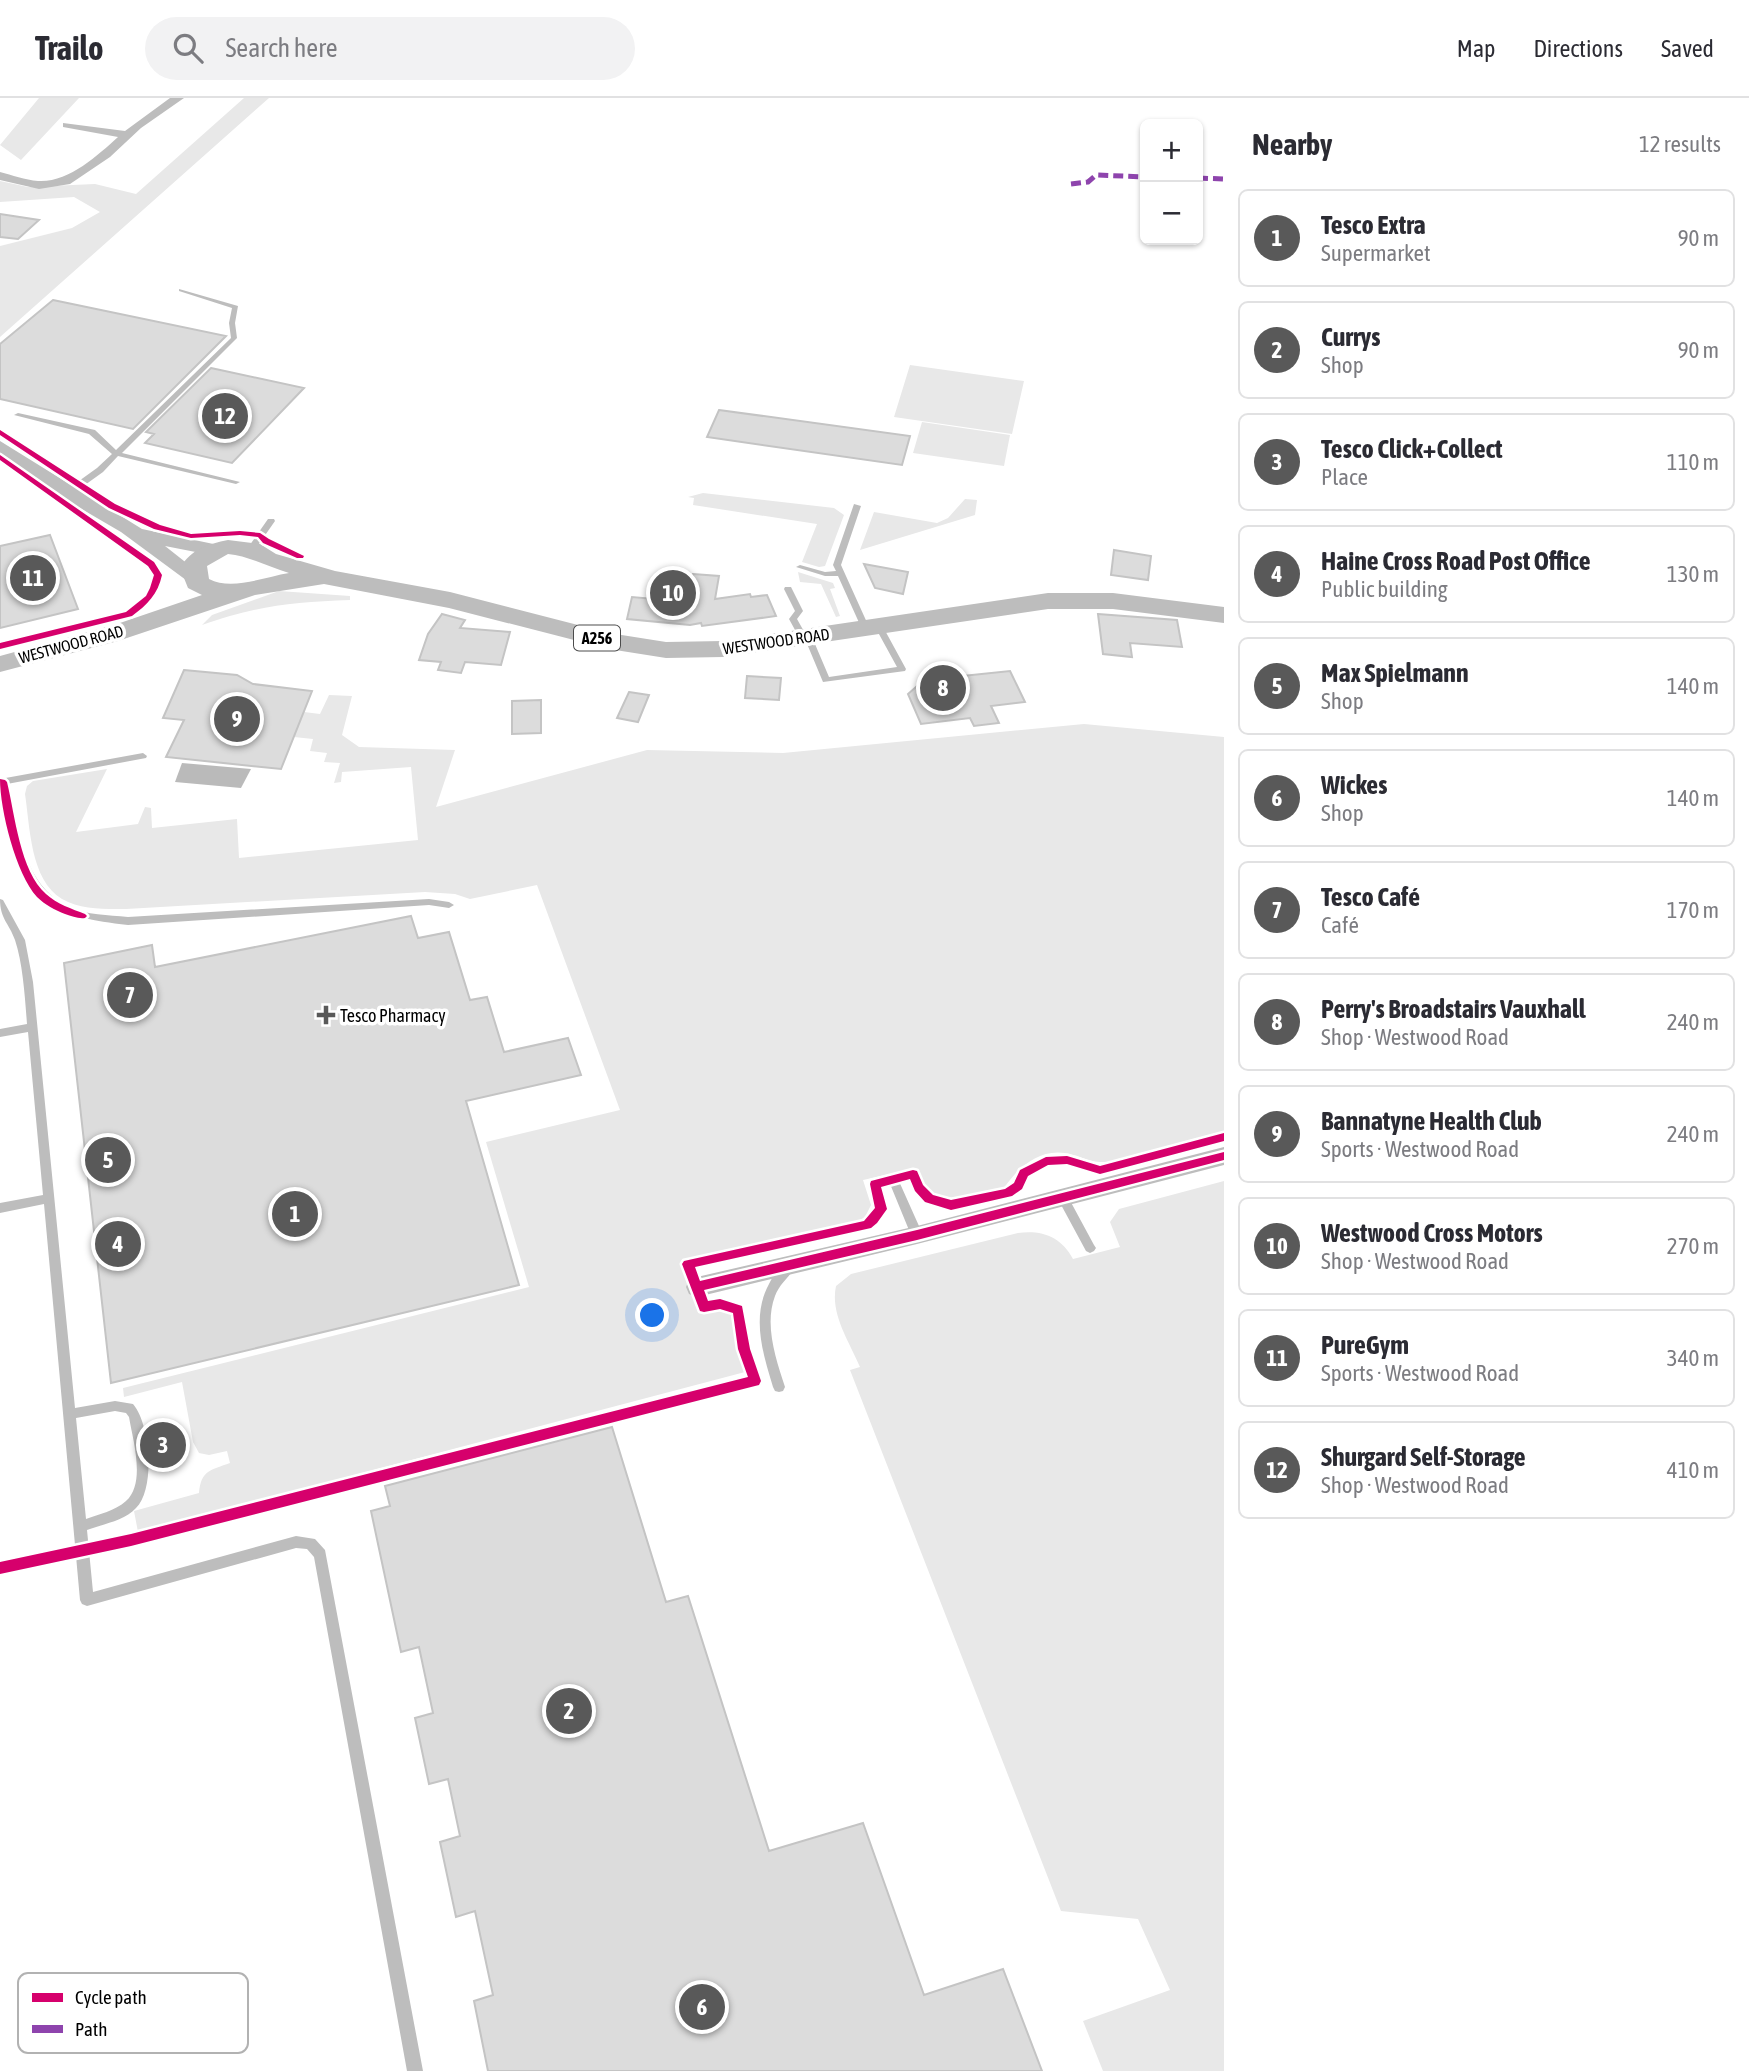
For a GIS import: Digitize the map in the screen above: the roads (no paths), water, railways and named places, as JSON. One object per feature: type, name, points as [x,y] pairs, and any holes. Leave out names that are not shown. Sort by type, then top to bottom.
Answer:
[{"type":"main road","name":"WESTWOOD ROAD","points":[[141,625],[195,579],[197,561],[216,550],[228,547],[259,554],[332,578],[450,600],[609,641],[666,650],[723,649],[981,609],[1070,601],[1113,601],[1224,615]]},
{"type":"main road","points":[[247,588],[267,573],[259,554]]},
{"type":"main road","name":"WESTWOOD ROAD","points":[[195,579],[216,591],[285,580],[332,578]]},
{"type":"main road","name":"WESTWOOD ROAD","points":[[0,664],[141,625],[247,588]]},
{"type":"street","points":[[0,176],[33,185],[52,185],[71,179],[178,98]]},
{"type":"street","points":[[67,125],[129,135]]},
{"type":"street","points":[[0,447],[68,493],[128,528],[195,579]]},
{"type":"street","points":[[128,528],[179,544],[216,550]]},
{"type":"street","points":[[697,1287],[917,1235],[1224,1156]]},
{"type":"lane","points":[[68,493],[117,454],[234,338],[232,323],[236,307],[181,290]]},
{"type":"lane","points":[[18,415],[92,432],[117,454],[236,482]]},
{"type":"lane","points":[[788,589],[799,611],[793,619],[805,637],[825,680],[902,669],[872,626],[837,565],[857,506]]},
{"type":"lane","points":[[259,554],[271,521]]},
{"type":"lane","points":[[800,567],[825,574],[840,573]]},
{"type":"lane","points":[[143,756],[1,782],[26,870],[39,893],[61,909],[96,920],[142,920],[429,902],[449,905]]},
{"type":"lane","points":[[0,902],[20,940],[28,982],[87,1600],[296,1542],[310,1543],[320,1554],[415,2071]]},
{"type":"lane","points":[[0,1033],[32,1027]]},
{"type":"lane","points":[[893,1179],[917,1235]]},
{"type":"lane","points":[[0,1208],[48,1198]]},
{"type":"lane","points":[[1063,1198],[1090,1248]]},
{"type":"lane","points":[[779,1387],[765,1333],[765,1316],[777,1277],[795,1263]]},
{"type":"lane","points":[[69,1414],[115,1406],[129,1408],[135,1415],[143,1483],[139,1497],[130,1506],[80,1527]]},
{"type":"place","name":"Shurgard Self-Storage","points":[[225,416]]},
{"type":"place","name":"PureGym","points":[[33,578]]},
{"type":"place","name":"Westwood Cross Motors","points":[[673,593]]},
{"type":"place","name":"Perry's Broadstairs Vauxhall","points":[[943,688]]},
{"type":"place","name":"Bannatyne Health Club","points":[[237,719]]},
{"type":"place","name":"Tesco Café","points":[[130,995]]},
{"type":"place","name":"Tesco Pharmacy","points":[[326,1015]]},
{"type":"place","name":"Max Spielmann","points":[[108,1160]]},
{"type":"place","name":"Tesco Extra","points":[[295,1214]]},
{"type":"place","name":"Haine Cross Road Post Office","points":[[118,1244]]},
{"type":"place","name":"Tesco Click+Collect","points":[[163,1445]]},
{"type":"place","name":"Currys","points":[[569,1711]]},
{"type":"place","name":"Wickes","points":[[702,2007]]}]
